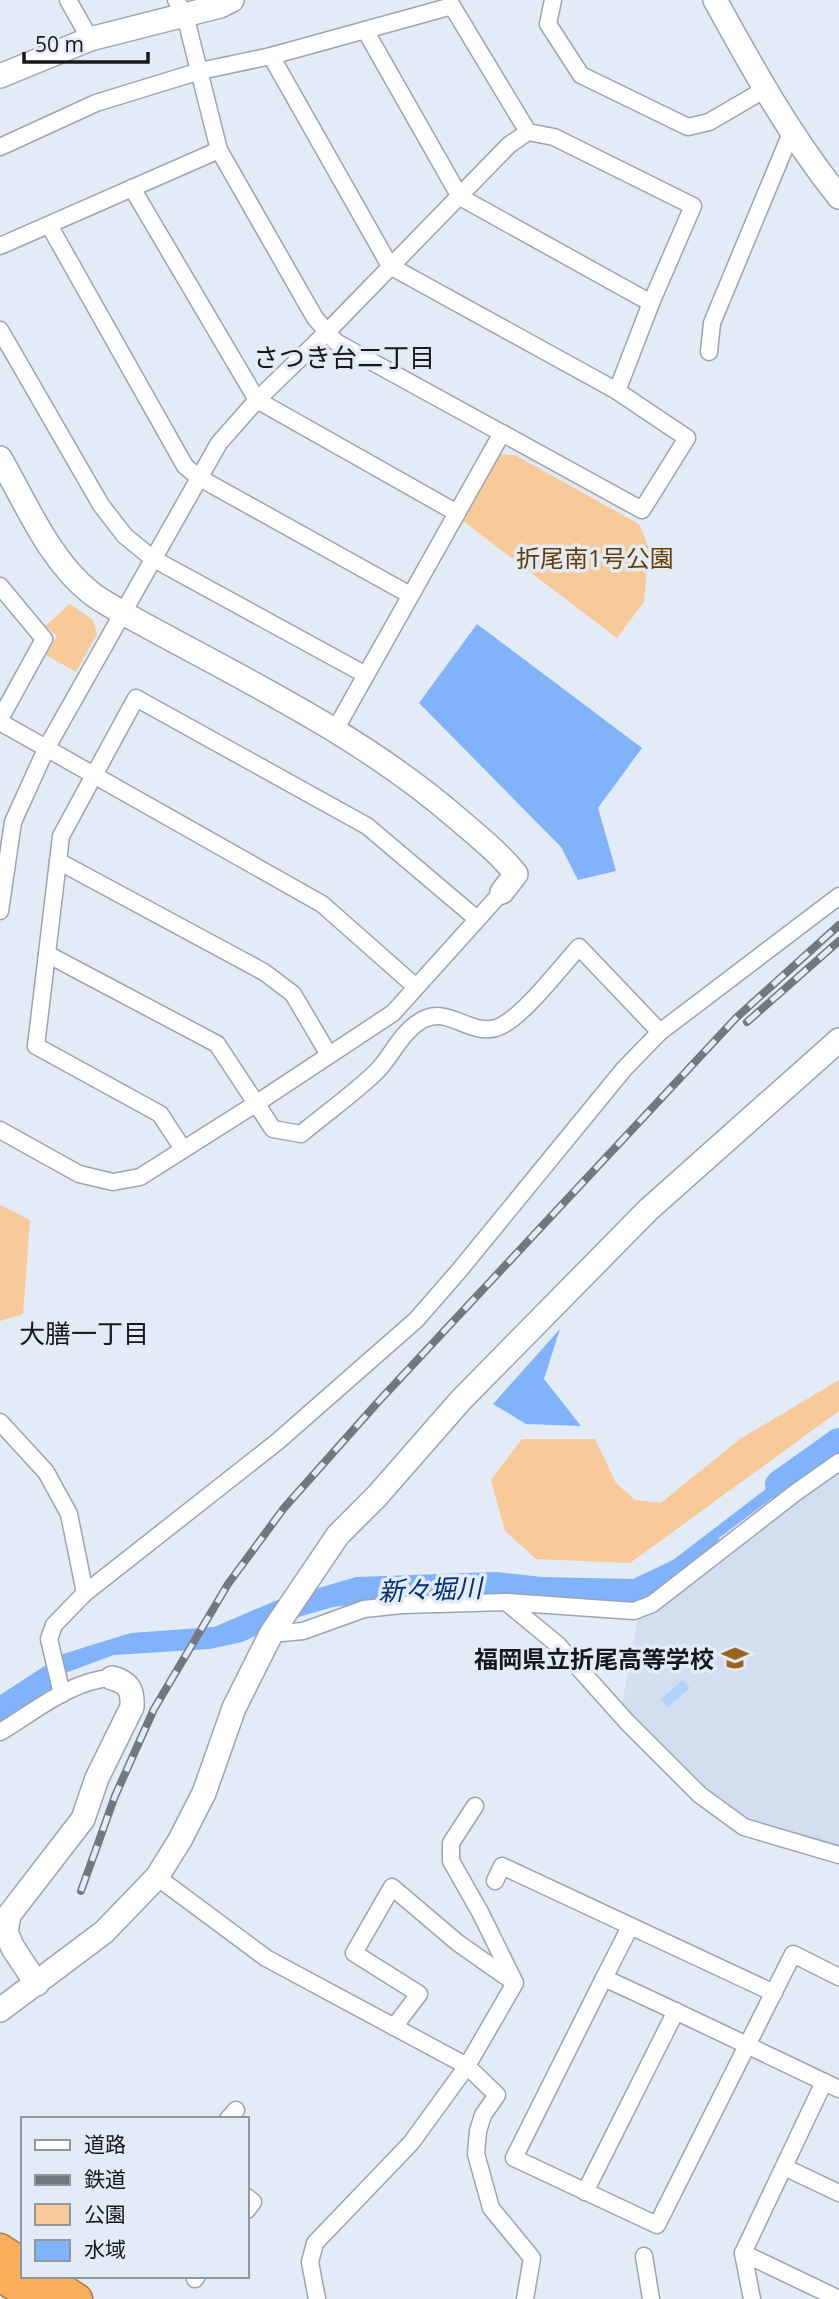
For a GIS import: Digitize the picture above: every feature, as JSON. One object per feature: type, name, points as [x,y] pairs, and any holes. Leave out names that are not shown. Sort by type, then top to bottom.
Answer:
[{"type":"highway","points":[[0,2249],[21,2263]]},
{"type":"highway","points":[[0,2276],[56,2288]]},
{"type":"street","points":[[68,0],[90,39]]},
{"type":"street","points":[[2,69],[180,8],[220,6],[232,0]]},
{"type":"street","points":[[552,0],[548,24],[581,75],[688,127],[709,122],[764,90]]},
{"type":"street","points":[[715,0],[764,90],[839,197]]},
{"type":"street","points":[[0,147],[96,103],[200,71],[271,56],[452,6],[528,132]]},
{"type":"street","points":[[180,8],[200,71],[219,150],[315,318],[327,332],[337,342],[642,510],[687,438],[617,391],[390,266],[271,56]]},
{"type":"street","points":[[365,30],[460,197],[650,303]]},
{"type":"street","points":[[0,911],[13,822],[47,747],[219,443],[257,400],[509,145],[528,132],[554,137],[693,206],[650,303],[617,391]]},
{"type":"street","points":[[709,352],[712,323],[792,133]]},
{"type":"street","points":[[0,246],[219,150]]},
{"type":"street","points":[[132,188],[257,400],[457,513]]},
{"type":"street","points":[[49,225],[185,466],[198,477],[410,595]]},
{"type":"street","points":[[0,330],[101,505],[125,536],[152,558],[366,675]]},
{"type":"street","points":[[335,730],[502,433]]},
{"type":"street","points":[[0,458],[46,539],[68,570],[90,593],[335,730],[401,773],[502,856],[516,874],[393,1013],[140,1177],[113,1182],[79,1174],[6,1134]]},
{"type":"street","points":[[0,586],[44,639],[0,721],[322,904],[416,987]]},
{"type":"street","points":[[183,1149],[160,1114],[36,1046],[61,836],[136,698],[367,826],[477,919]]},
{"type":"street","points":[[58,861],[264,972],[293,994],[329,1055]]},
{"type":"street","points":[[62,1689],[49,1639],[54,1625],[85,1593],[276,1443],[416,1320],[624,1069],[660,1032],[839,896]]},
{"type":"street","points":[[47,954],[217,1044],[273,1129],[300,1133],[376,1073],[416,1024],[434,1016],[450,1016],[478,1029],[496,1028],[512,1021],[579,947],[660,1032]]},
{"type":"street","points":[[0,2010],[104,1932],[156,1877],[180,1840],[204,1793],[234,1708],[271,1634],[338,1535],[377,1496],[461,1400],[638,1220],[729,1135],[839,1040]]},
{"type":"street","points":[[0,1422],[47,1472],[69,1514],[85,1593]]},
{"type":"street","points":[[271,1634],[303,1631],[364,1609],[402,1605],[506,1602],[635,1611],[652,1604],[839,1462]]},
{"type":"street","points":[[506,1602],[558,1645],[627,1722],[700,1795],[744,1827],[839,1856]]},
{"type":"street","points":[[0,1732],[62,1689],[90,1681],[112,1678],[121,1680],[128,1685],[132,1695],[132,1707],[97,1778],[83,1818],[9,1916],[6,1932],[13,1948],[37,1984]]},
{"type":"street","points":[[475,1806],[451,1843],[450,1861],[480,1912],[515,1983]]},
{"type":"street","points":[[495,1881],[502,1866],[774,1993]]},
{"type":"street","points":[[156,1877],[266,1958],[467,2066],[497,2095],[480,2123],[476,2154],[491,2208],[532,2258],[526,2299]]},
{"type":"street","points":[[394,2027],[419,1994],[354,1953],[392,1887],[458,1943],[515,1983]]},
{"type":"street","points":[[630,1927],[514,2158],[657,2225],[793,1954],[839,1977]]},
{"type":"street","points":[[604,1978],[832,2085],[785,2167],[743,2253],[752,2299]]},
{"type":"street","points":[[317,2299],[310,2262],[315,2243],[411,2143],[467,2066],[515,1983]]},
{"type":"street","points":[[585,2192],[676,2011]]},
{"type":"street","points":[[785,2167],[839,2193]]},
{"type":"street","points":[[743,2253],[839,2299]]},
{"type":"street","points":[[644,2256],[651,2299]]},
{"type":"shaded area","name":"福岡県立折尾高等学校","points":[[839,1470],[839,1846],[748,1818],[707,1788],[622,1704],[639,1613]]},
{"type":"green space","name":"折尾南1号公園","points":[[500,454],[515,455],[639,524],[649,548],[644,602],[617,638],[463,521]]},
{"type":"green space","points":[[70,604],[93,620],[97,634],[76,672],[46,655],[57,636],[45,626]]},
{"type":"green space","points":[[0,1205],[30,1220],[23,1314],[0,1321]]},
{"type":"green space","points":[[839,1380],[839,1411],[630,1563],[536,1559],[505,1531],[491,1480],[522,1439],[595,1439],[616,1483],[635,1500],[661,1503],[740,1439]]},
{"type":"water","points":[[477,624],[642,748],[598,808],[616,871],[578,880],[561,847],[419,703]]},
{"type":"water","points":[[560,1329],[544,1379],[581,1426],[526,1424],[493,1404]]},
{"type":"water","points":[[809,1456],[815,1466],[719,1538],[719,1545],[644,1600],[625,1603],[398,1600],[333,1607],[295,1618],[242,1642],[210,1649],[114,1655],[65,1673],[52,1692],[0,1722],[0,1695],[63,1654],[131,1633],[214,1627],[275,1601],[356,1577],[496,1572],[542,1577],[633,1579],[673,1560]]},
{"type":"building","points":[[683,1680],[690,1688],[668,1707],[661,1699]]},
{"type":"waterway","name":"新々堀川","points":[[780,1485],[839,1443]]},
{"type":"railway","points":[[81,1891],[115,1796],[154,1709],[228,1584],[284,1508],[378,1402],[736,1018],[839,925]]},
{"type":"railway","points":[[747,1022],[839,941]]},
{"type":"place","name":"福岡県立折尾高等学校","points":[[735,1658]]},
{"type":"district","name":"さつき台二丁目","points":[[344,357]]},
{"type":"district","name":"大膳一丁目","points":[[84,1333]]}]
